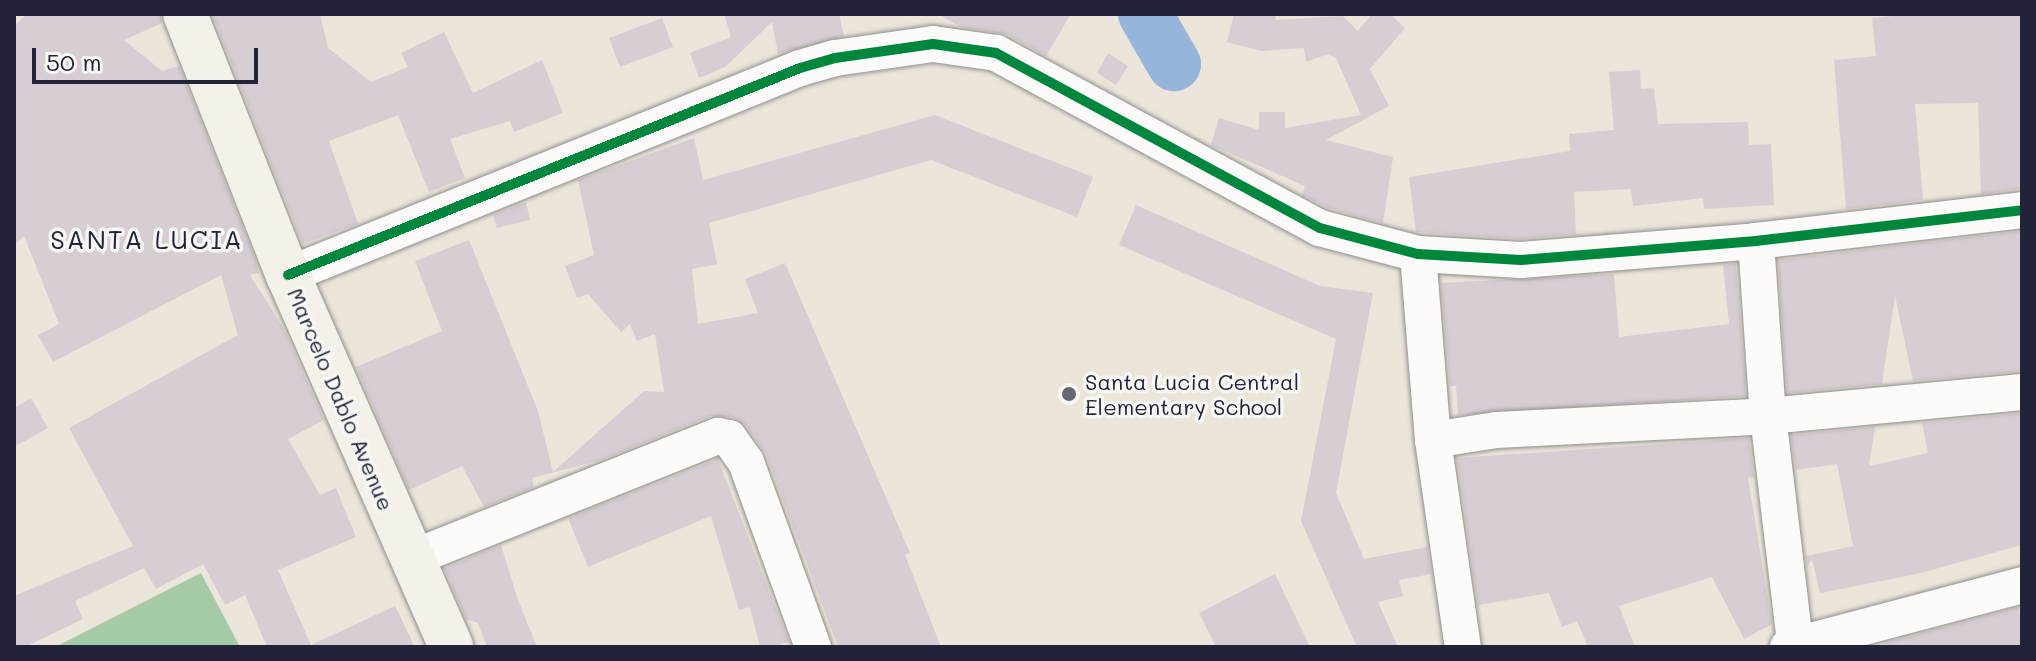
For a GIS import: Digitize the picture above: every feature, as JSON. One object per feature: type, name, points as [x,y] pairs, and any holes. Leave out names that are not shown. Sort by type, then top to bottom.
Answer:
[{"type":"street","name":"Marcelo Dablo Avenue","points":[[185,14],[288,275],[451,647]]},
{"type":"street","points":[[288,275],[800,68],[835,58],[933,44],[996,53],[1320,228],[1418,254],[1521,260],[1756,241],[2022,210]]},
{"type":"street","points":[[1756,241],[1768,416],[1792,646],[1842,640],[2022,585]]},
{"type":"street","points":[[1418,254],[1433,440],[1463,647]]},
{"type":"street","points":[[1433,440],[1496,430],[1768,416],[2022,392]]},
{"type":"street","points":[[410,559],[718,436],[729,438],[746,462],[813,647]]},
{"type":"green space","points":[[201,573],[240,647],[55,647]]},
{"type":"building","points":[[27,14],[161,14],[162,23],[124,40],[162,71],[179,66],[255,258],[259,273],[250,275],[284,329],[324,420],[288,439],[320,495],[336,488],[356,537],[278,570],[311,645],[395,606],[415,647],[267,647],[245,595],[225,605],[203,564],[156,589],[144,568],[75,601],[83,619],[25,647],[14,647],[14,596],[133,546],[69,428],[238,335],[221,275],[53,362],[38,335],[59,324],[24,236],[14,245],[14,26]]},
{"type":"building","points":[[212,14],[320,14],[328,48],[371,82],[408,67],[401,53],[444,32],[473,93],[542,60],[563,113],[514,132],[510,121],[450,139],[465,178],[429,192],[398,115],[329,141],[358,224],[303,244]]},
{"type":"building","points":[[724,14],[839,14],[844,36],[778,54],[772,22],[725,67],[699,78],[690,53],[731,37]]},
{"type":"building","points":[[938,14],[1071,14],[1046,56],[1006,34],[961,27]]},
{"type":"building","points":[[1234,14],[1276,14],[1275,20],[1343,16],[1358,31],[1372,14],[1390,14],[1405,28],[1370,69],[1389,106],[1326,140],[1393,157],[1383,223],[1328,208],[1302,195],[1305,186],[1211,145],[1219,118],[1259,130],[1259,112],[1285,112],[1285,128],[1361,115],[1336,58],[1328,54],[1306,62],[1304,48],[1261,51],[1227,42]]},
{"type":"building","points":[[1914,14],[2022,14],[2022,189],[1981,194],[1978,103],[1915,104],[1923,200],[1846,209],[1834,60],[1876,56],[1872,18]]},
{"type":"building","points":[[662,18],[673,47],[620,67],[609,38]]},
{"type":"building","points":[[1108,53],[1128,66],[1116,85],[1097,73]]},
{"type":"building","points":[[1640,70],[1641,89],[1654,88],[1658,124],[1748,122],[1749,145],[1771,144],[1774,205],[1704,209],[1703,198],[1633,206],[1631,189],[1574,192],[1576,234],[1521,239],[1416,232],[1409,177],[1570,151],[1569,134],[1614,130],[1609,72]]},
{"type":"building","points":[[935,115],[1093,177],[1077,217],[931,160],[709,223],[717,264],[692,269],[698,324],[758,313],[745,279],[785,263],[910,553],[905,555],[941,647],[838,647],[766,454],[746,426],[733,417],[710,416],[601,460],[532,478],[534,487],[484,507],[462,466],[409,490],[356,367],[442,331],[415,261],[469,240],[538,411],[553,472],[644,391],[664,392],[655,334],[637,341],[630,324],[621,332],[588,294],[577,298],[565,266],[594,255],[578,180],[694,138],[703,180]]},
{"type":"building","points":[[526,202],[530,220],[497,228],[493,215]]},
{"type":"building","points":[[1136,205],[1320,286],[1373,293],[1336,493],[1364,559],[1427,547],[1431,574],[1399,580],[1403,596],[1378,602],[1398,647],[1357,647],[1301,521],[1336,339],[1119,245]]},
{"type":"building","points":[[2022,231],[2022,371],[1913,381],[1895,296],[1882,384],[1787,393],[1778,260]]},
{"type":"building","points":[[1736,264],[1746,396],[1458,415],[1456,386],[1450,386],[1441,283],[1614,274],[1619,337],[1729,324],[1723,265]]},
{"type":"building","points":[[31,398],[48,428],[14,447],[14,408]]},
{"type":"building","points":[[2022,413],[2022,545],[1917,574],[1820,593],[1812,559],[1807,567],[1806,556],[1853,546],[1837,464],[1796,470],[1791,435],[1875,427],[1869,466],[1928,453],[1922,423]]},
{"type":"building","points":[[1749,438],[1754,477],[1748,478],[1772,624],[1744,639],[1712,577],[1619,606],[1635,647],[1588,647],[1577,621],[1562,627],[1549,593],[1478,605],[1457,458]]},
{"type":"building","points":[[718,459],[789,642],[760,647],[750,607],[739,610],[711,516],[588,567],[568,518]]},
{"type":"building","points":[[501,545],[537,647],[487,647],[478,623],[466,619],[444,568]]},
{"type":"building","points":[[1275,574],[1310,647],[1216,647],[1199,613]]},
{"type":"building","points":[[2019,607],[2022,647],[1885,647],[1885,643]]},
{"type":"waterway","points":[[1145,14],[1174,64]]},
{"type":"cycle path","points":[[288,275],[800,68],[835,58],[933,44],[996,53],[1320,228],[1418,254],[1521,260],[1756,241],[2022,210]]},
{"type":"place","name":"Santa Lucia Central Elementary School","points":[[1069,394]]},
{"type":"district","name":"SANTA LUCIA","points":[[147,240]]}]
